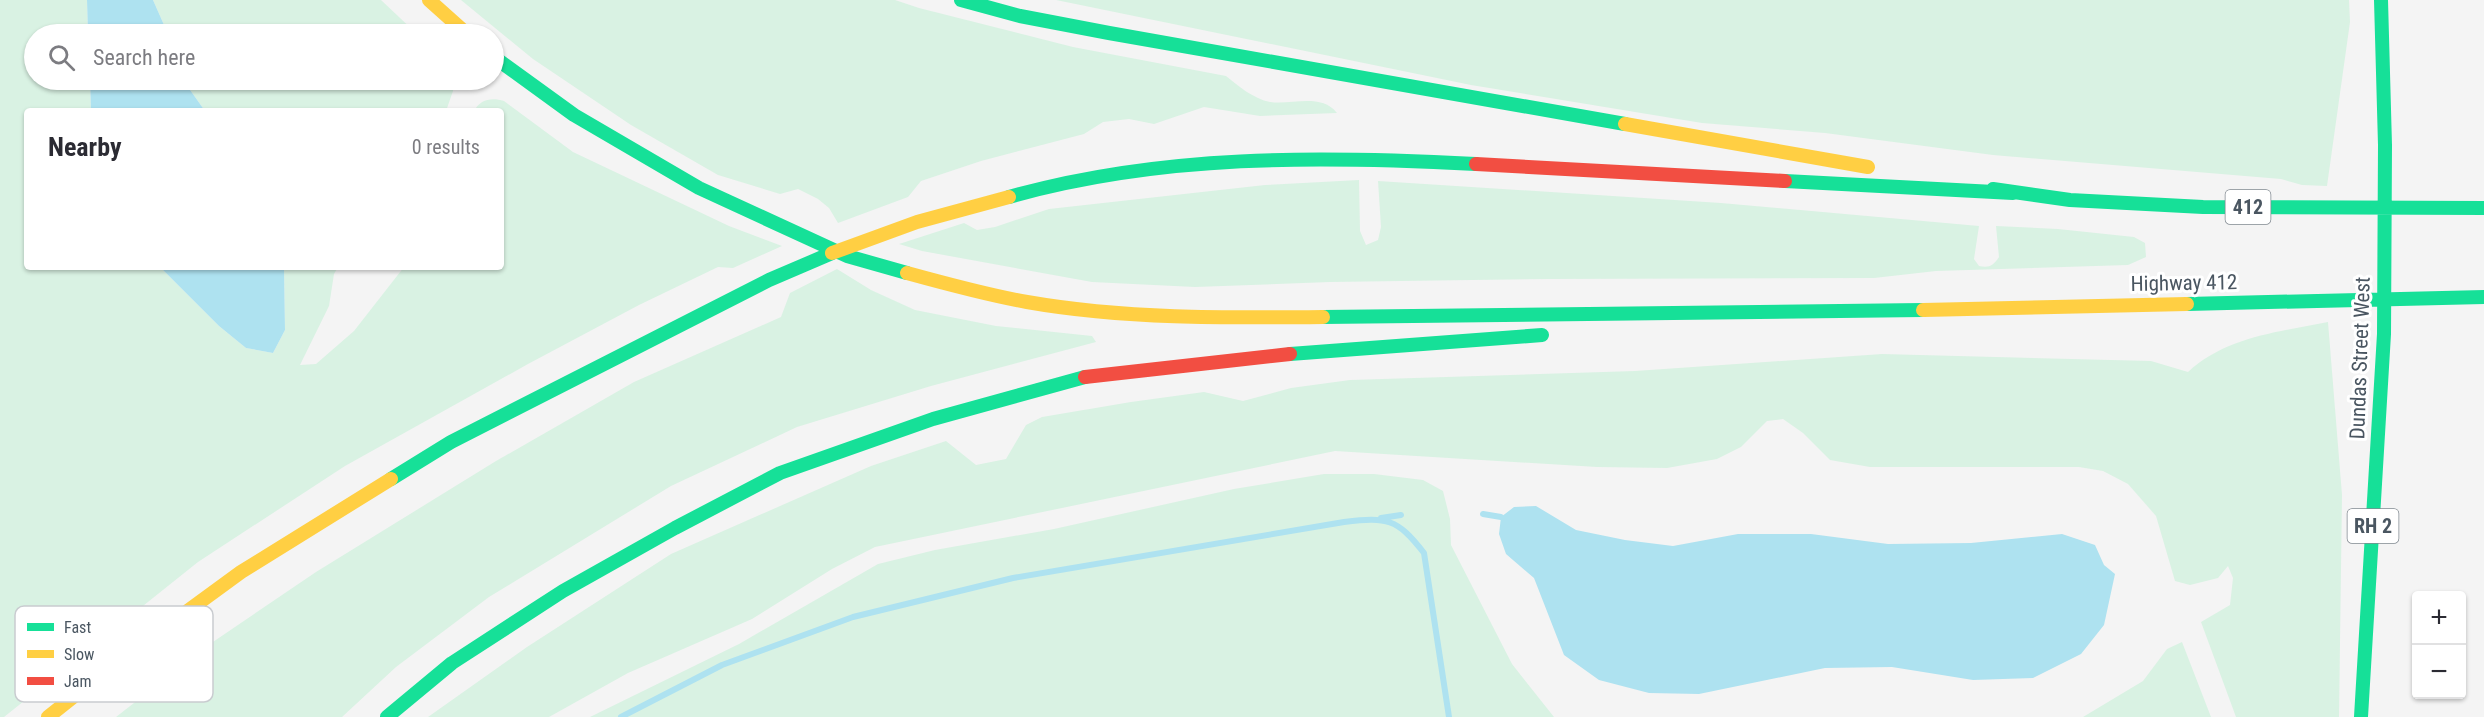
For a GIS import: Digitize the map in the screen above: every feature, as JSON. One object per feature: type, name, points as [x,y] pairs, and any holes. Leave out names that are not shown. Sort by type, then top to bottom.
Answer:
[{"type":"main road","points":[[429,0],[456,24]]},
{"type":"main road","points":[[961,0],[1020,16],[1108,33],[2013,193]]},
{"type":"main road","name":"Dundas Street West","points":[[2361,717],[2384,334],[2385,145],[2381,0]]},
{"type":"main road","points":[[504,64],[574,116],[699,188],[837,251],[947,284],[1028,302],[1134,314],[1236,318],[1885,311]]},
{"type":"main road","points":[[195,606],[241,572],[451,442],[769,280],[860,241],[917,222],[1042,187],[1102,175],[1189,164],[1289,159],[1437,162],[2013,193]]},
{"type":"main road","name":"412","points":[[2013,193],[2070,200],[2203,207],[2484,208]]},
{"type":"main road","name":"Highway 412","points":[[1885,311],[2484,297]]},
{"type":"main road","points":[[1650,327],[1885,311]]},
{"type":"main road","points":[[387,717],[452,663],[482,643],[562,591],[675,528],[780,473],[933,419],[1083,377],[1194,363],[1332,350],[1555,334]]},
{"type":"main road","points":[[48,717],[67,702]]},
{"type":"green space","points":[[0,0],[87,0],[88,24],[24,24],[24,90],[90,90],[91,108],[24,108],[24,270],[163,270],[219,326],[246,348],[273,353],[285,330],[284,270],[336,270],[329,306],[300,365],[316,364],[354,331],[402,270],[504,270],[504,108],[476,108],[487,100],[504,101],[573,152],[729,226],[782,246],[733,268],[718,267],[639,305],[345,466],[198,562],[143,606],[15,606],[15,702],[23,702],[4,717],[0,717]]},
{"type":"green space","points":[[153,0],[381,0],[406,24],[164,24]]},
{"type":"green space","points":[[461,0],[895,0],[1073,47],[1226,76],[1247,92],[1270,102],[1323,103],[1337,113],[1260,116],[1204,107],[1154,124],[1129,119],[1103,122],[1084,134],[981,161],[921,181],[908,197],[838,223],[829,208],[818,199],[798,189],[780,194],[718,175],[631,125],[533,59],[504,35],[504,24],[490,24]]},
{"type":"green space","points":[[1056,0],[2349,0],[2350,22],[2327,186],[2302,185],[2281,179],[1993,155],[1825,133],[1702,123],[1471,85]]},
{"type":"green space","points":[[190,90],[453,90],[447,108],[203,108]]},
{"type":"green space","points":[[1359,180],[1360,231],[1366,245],[1378,240],[1381,227],[1378,181],[1721,203],[1979,226],[1974,259],[1982,267],[1990,266],[1999,257],[1996,226],[2058,229],[2134,237],[2145,243],[2146,257],[2128,265],[1936,271],[1874,278],[1549,279],[1330,282],[1195,287],[1092,282],[922,251],[899,244],[964,223],[977,230],[995,227],[1049,209],[1265,185]]},
{"type":"green space","points":[[837,269],[871,290],[915,310],[996,326],[1092,336],[1096,342],[931,386],[797,427],[671,486],[489,597],[396,667],[342,717],[116,717],[135,702],[213,702],[213,642],[316,572],[496,461],[634,382],[781,317],[790,293]]},
{"type":"green space","points":[[2328,322],[2342,495],[2339,717],[2236,717],[2201,622],[2230,605],[2233,578],[2228,566],[2218,578],[2190,585],[2175,581],[2156,516],[2128,484],[2103,471],[2079,467],[1870,467],[1830,460],[1803,433],[1783,419],[1767,421],[1741,447],[1717,459],[1667,468],[1597,467],[1335,451],[875,547],[832,569],[752,619],[628,673],[549,717],[428,717],[527,647],[671,554],[871,466],[946,441],[976,465],[1006,459],[1026,425],[1042,417],[1204,392],[1243,401],[1291,388],[1350,380],[1635,371],[1882,354],[2151,361],[2188,372],[2203,360],[2236,343]]},
{"type":"green space","points":[[1324,474],[1374,474],[1423,480],[1443,491],[1450,519],[1451,545],[1512,664],[1554,717],[590,717],[739,644],[878,564],[935,550],[1054,529],[1234,489]]},
{"type":"green space","points":[[2182,642],[2211,717],[2083,717],[2143,681],[2167,649]]},
{"type":"water","points":[[87,0],[153,0],[164,24],[88,24]]},
{"type":"water","points":[[90,90],[190,90],[203,108],[91,108]]},
{"type":"water","points":[[163,270],[284,270],[285,330],[273,353],[246,348],[219,326]]},
{"type":"water","points":[[1536,506],[1576,530],[1625,540],[1673,546],[1738,534],[1811,534],[1888,544],[1971,543],[2062,534],[2095,545],[2104,565],[2115,574],[2104,625],[2081,654],[2033,678],[1973,680],[1892,667],[1825,668],[1699,694],[1649,693],[1599,680],[1564,655],[1534,578],[1506,554],[1499,534],[1501,517],[1514,507]]},
{"type":"waterway","points":[[1483,514],[1501,517]]},
{"type":"waterway","points":[[1381,518],[1401,515]]},
{"type":"waterway","points":[[621,717],[722,665],[853,617],[1013,578],[1344,522],[1371,520],[1381,520],[1398,526],[1415,541],[1424,553],[1449,717]]},
{"type":"traffic: fast","points":[[961,0],[1020,16],[1109,33],[1625,124]]},
{"type":"traffic: fast","points":[[2361,717],[2384,334],[2385,145],[2381,0]]},
{"type":"traffic: fast","points":[[504,64],[574,115],[699,188],[847,256],[907,273]]},
{"type":"traffic: fast","points":[[1009,197],[1066,183],[1124,173],[1241,161],[1358,160],[1476,164]]},
{"type":"traffic: fast","points":[[1785,181],[2013,193]]},
{"type":"traffic: fast","points":[[1993,189],[2070,200],[2203,207],[2484,208]]},
{"type":"traffic: fast","points":[[391,479],[451,442],[769,280],[832,253]]},
{"type":"traffic: fast","points":[[2187,304],[2484,297]]},
{"type":"traffic: fast","points":[[1323,317],[1923,310]]},
{"type":"traffic: fast","points":[[1290,354],[1542,335]]},
{"type":"traffic: fast","points":[[387,717],[452,663],[563,591],[675,528],[780,473],[933,419],[1085,377]]},
{"type":"traffic: slow","points":[[429,0],[456,24]]},
{"type":"traffic: slow","points":[[1625,124],[1868,167]]},
{"type":"traffic: slow","points":[[832,253],[917,222],[1009,197]]},
{"type":"traffic: slow","points":[[907,273],[1012,299],[1100,312],[1212,317],[1323,317]]},
{"type":"traffic: slow","points":[[1923,310],[2187,304]]},
{"type":"traffic: slow","points":[[195,606],[241,572],[391,479]]},
{"type":"traffic: slow","points":[[48,717],[67,702]]},
{"type":"traffic: jam","points":[[1476,164],[1785,181]]},
{"type":"traffic: jam","points":[[1085,377],[1290,354]]}]
